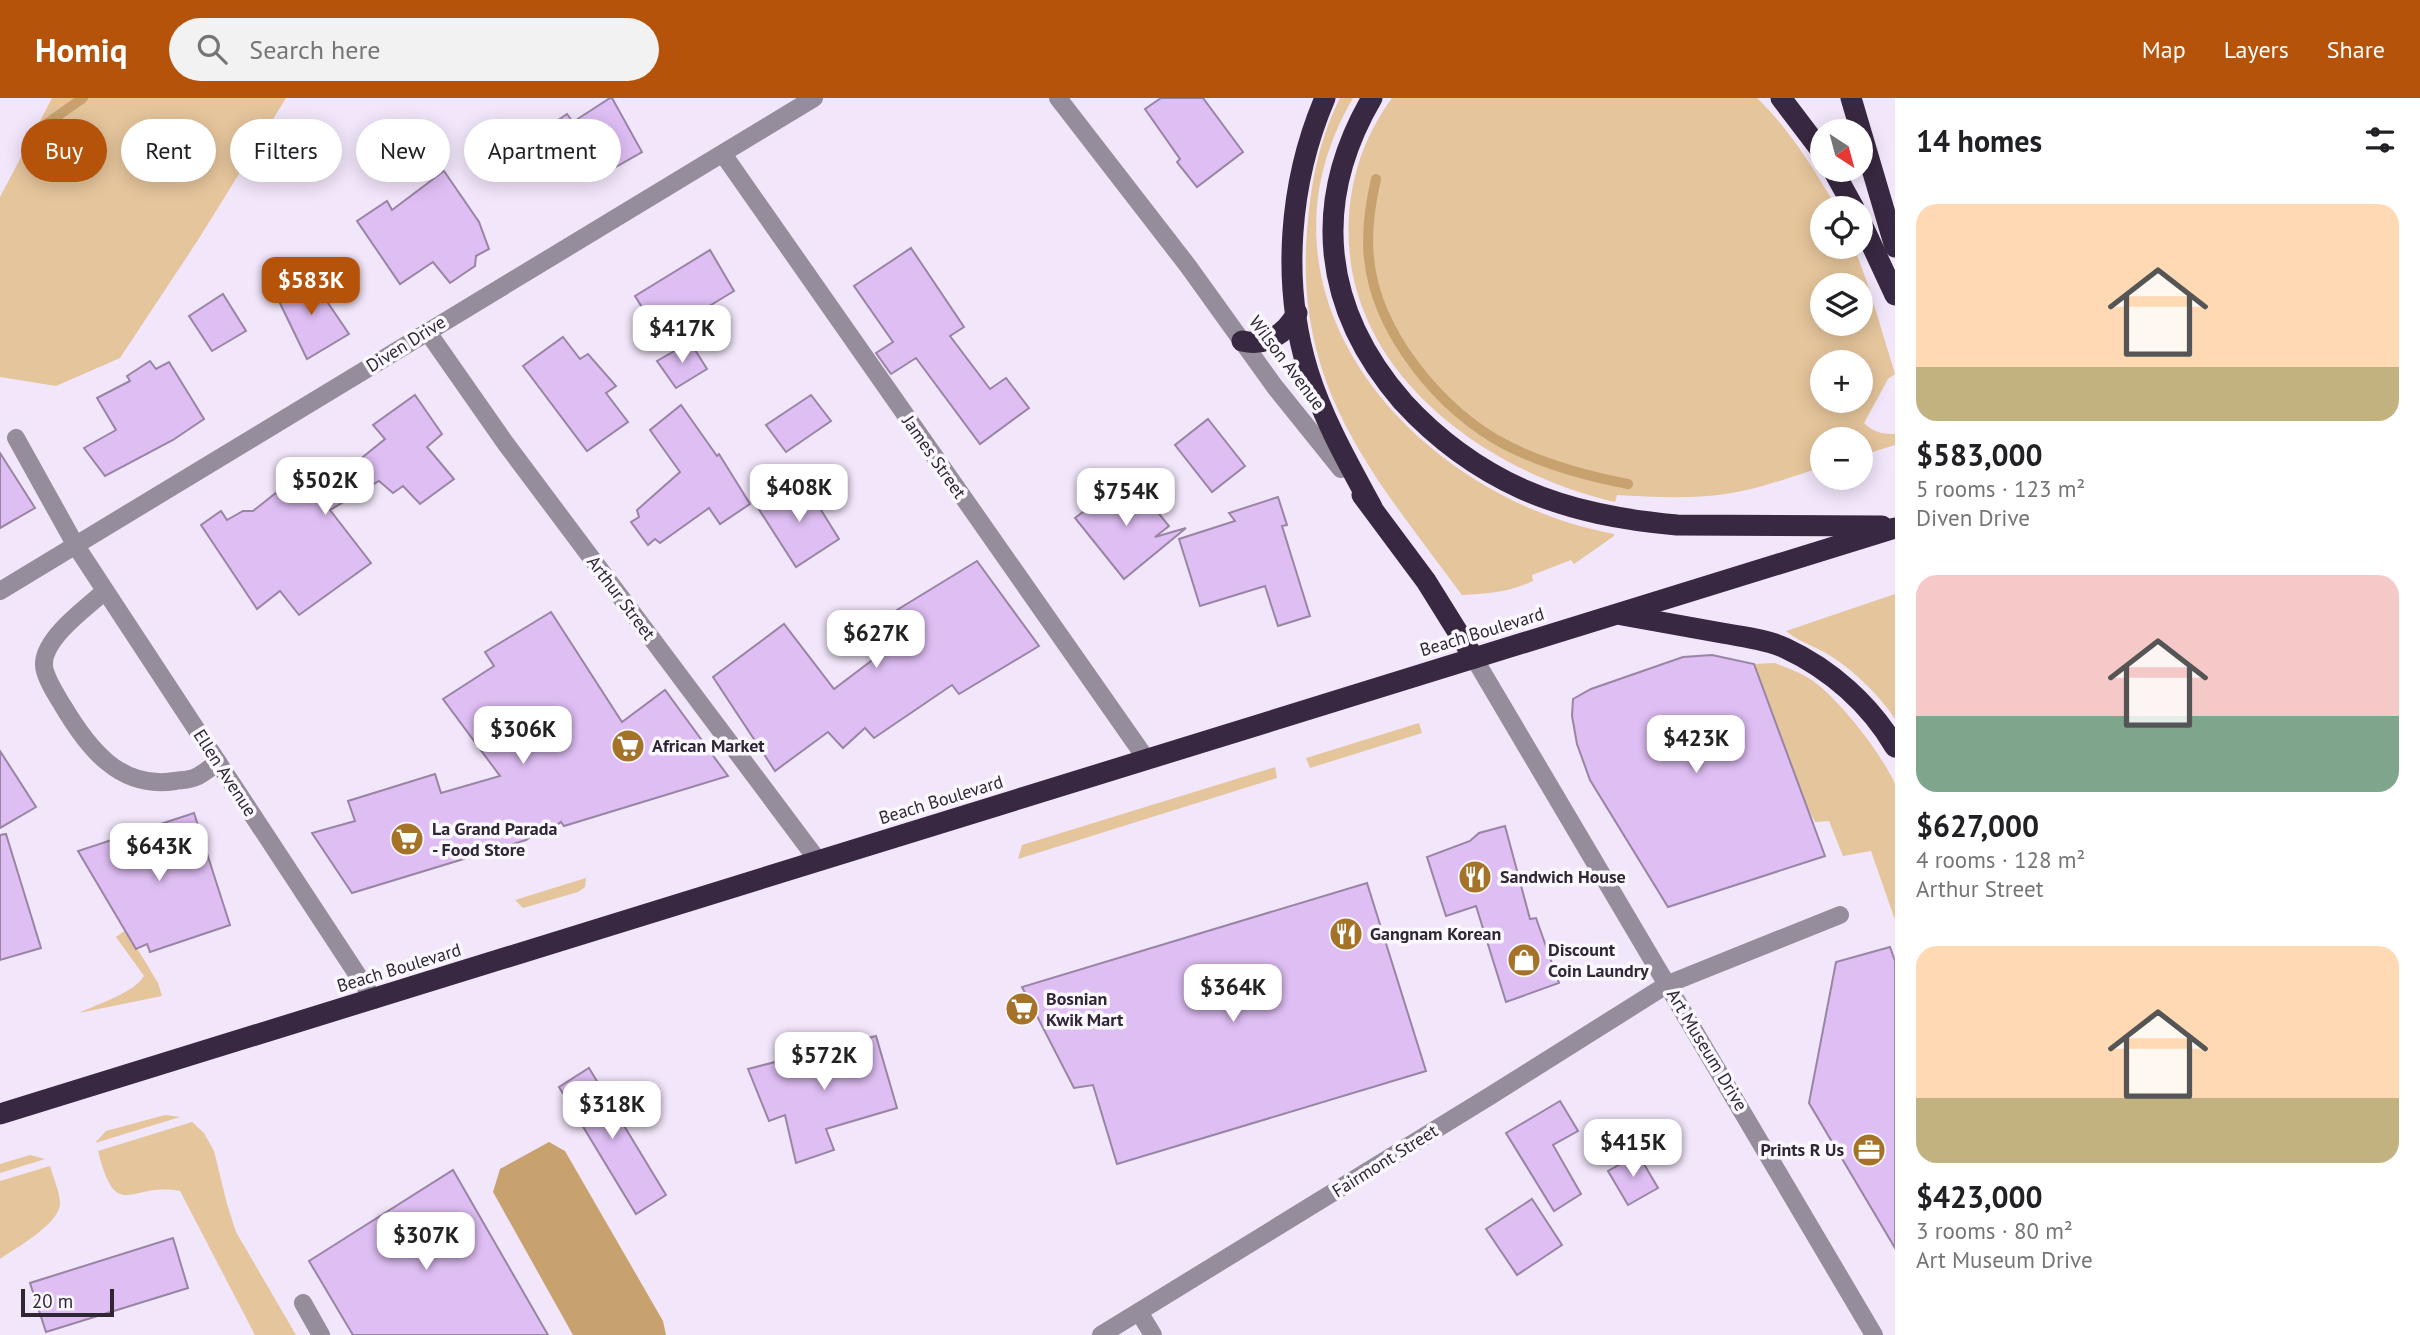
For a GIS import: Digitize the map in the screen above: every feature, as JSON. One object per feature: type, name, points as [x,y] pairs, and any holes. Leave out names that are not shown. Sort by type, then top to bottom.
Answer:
[{"type":"highway","points":[[1325,98],[1303,167],[1295,211],[1293,256],[1300,340],[1312,384],[1341,449],[1372,507]]},
{"type":"highway","points":[[1372,98],[1348,148],[1334,202],[1334,255],[1340,289],[1360,341],[1381,375],[1421,420],[1444,440],[1488,471],[1523,489],[1579,510],[1622,519],[1713,526],[1895,527]]},
{"type":"highway","points":[[1781,98],[1810,136]]},
{"type":"highway","points":[[1851,98],[1895,247]]},
{"type":"highway","points":[[1873,248],[1895,295]]},
{"type":"highway","points":[[1242,341],[1257,343],[1275,337],[1289,326],[1297,313]]},
{"type":"highway","name":"Wilson Avenue","points":[[1341,469],[1426,581],[1474,658]]},
{"type":"highway","name":"Beach Boulevard","points":[[0,1114],[1895,527]]},
{"type":"highway","points":[[1616,614],[1755,639],[1784,647],[1855,695],[1884,728],[1895,747]]},
{"type":"street","name":"Diven Drive","points":[[0,591],[814,98]]},
{"type":"street","name":"Wilson Avenue","points":[[1058,98],[1181,256],[1286,401],[1341,469]]},
{"type":"street","name":"James Street","points":[[723,154],[1147,760]]},
{"type":"street","name":"Arthur Street","points":[[427,331],[506,444],[819,862]]},
{"type":"street","name":"Ellen Avenue","points":[[16,438],[76,546],[374,1000]]},
{"type":"street","points":[[105,591],[69,622],[51,644],[43,663],[51,685],[67,712],[95,752],[127,777],[163,783],[195,778],[218,762]]},
{"type":"street","name":"Art Museum Drive","points":[[1474,658],[1874,1335]]},
{"type":"street","name":"Fairmont Street","points":[[1101,1335],[1668,984],[1840,915]]},
{"type":"street","points":[[303,1303],[321,1335]]},
{"type":"street","points":[[1139,1312],[1153,1335]]},
{"type":"shaded area","points":[[52,98],[286,98],[273,119],[230,119],[230,182],[234,182],[120,358],[56,386],[0,377],[0,197],[21,157],[21,182],[107,182],[107,119],[41,119]]},
{"type":"shaded area","points":[[1340,98],[1353,98],[1323,173],[1317,245],[1332,314],[1366,378],[1414,433],[1474,479],[1542,513],[1614,534],[1574,564],[1571,560],[1532,575],[1533,581],[1515,588],[1462,595],[1369,466],[1345,424],[1326,379],[1312,331],[1306,279],[1308,221],[1315,173],[1327,128]]},
{"type":"shaded area","points":[[1392,98],[1757,98],[1810,164],[1810,182],[1821,182],[1830,196],[1810,196],[1810,259],[1858,259],[1864,273],[1810,273],[1810,336],[1873,336],[1873,301],[1895,374],[1888,379],[1873,406],[1873,350],[1810,350],[1810,413],[1869,413],[1864,423],[1869,427],[1810,427],[1810,471],[1775,482],[1713,496],[1617,495],[1615,502],[1565,487],[1516,466],[1470,438],[1428,404],[1394,365],[1368,320],[1352,271],[1349,216],[1353,184],[1375,125]]},
{"type":"shaded area","points":[[1873,430],[1895,434],[1895,445],[1873,452]]},
{"type":"shaded area","points":[[1895,594],[1895,719],[1881,700],[1853,673],[1824,652],[1786,631]]},
{"type":"shaded area","points":[[1775,663],[1798,672],[1821,687],[1846,712],[1870,742],[1895,784],[1895,920],[1871,851],[1843,856],[1829,821],[1815,822],[1806,805],[1754,664]]},
{"type":"shaded area","points":[[1419,723],[1422,733],[1310,768],[1306,758]]},
{"type":"shaded area","points":[[1275,767],[1277,778],[1018,859],[1022,845]]},
{"type":"shaded area","points":[[586,878],[585,887],[578,892],[523,908],[515,900]]},
{"type":"shaded area","points":[[126,930],[158,983],[162,996],[79,1013],[124,993],[144,976],[116,937]]},
{"type":"shaded area","points":[[165,1115],[180,1117],[95,1143],[106,1131]]},
{"type":"shaded area","points":[[192,1122],[204,1133],[214,1151],[236,1232],[296,1335],[255,1335],[180,1191],[163,1189],[119,1194],[105,1174],[98,1151]]},
{"type":"shaded area","points":[[549,1142],[565,1151],[663,1321],[666,1335],[573,1335],[493,1192],[500,1169]]},
{"type":"shaded area","points":[[30,1155],[45,1159],[0,1173],[0,1164]]},
{"type":"shaded area","points":[[50,1166],[60,1199],[58,1212],[36,1235],[0,1259],[0,1181]]},
{"type":"building","points":[[612,98],[642,152],[621,164],[621,119],[578,119]]},
{"type":"building","points":[[1161,98],[1203,98],[1243,152],[1197,187],[1177,162],[1180,159],[1145,109]]},
{"type":"building","points":[[450,180],[479,222],[489,249],[476,256],[475,266],[450,283],[433,262],[400,284],[357,221],[387,201],[392,210],[429,182],[450,182]]},
{"type":"building","points":[[911,248],[964,327],[950,336],[990,389],[1006,378],[1029,408],[980,444],[916,358],[891,374],[876,353],[893,342],[854,286]]},
{"type":"building","points":[[710,250],[734,291],[660,336],[635,296]]},
{"type":"building","points":[[309,275],[349,334],[307,359],[277,297]]},
{"type":"building","points":[[223,294],[246,331],[212,351],[189,316]]},
{"type":"building","points":[[563,337],[580,359],[588,354],[616,386],[606,393],[628,422],[587,451],[523,366]]},
{"type":"building","points":[[690,342],[707,369],[676,388],[657,361]]},
{"type":"building","points":[[150,361],[156,369],[169,362],[204,419],[173,440],[105,476],[84,448],[116,430],[97,398],[130,381],[127,376]]},
{"type":"building","points":[[415,395],[442,434],[427,447],[454,479],[420,504],[403,486],[393,493],[379,481],[330,510],[371,563],[299,615],[280,591],[257,609],[201,525],[221,511],[227,520],[243,511],[253,511],[301,473],[317,494],[385,439],[373,425]]},
{"type":"building","points":[[811,395],[831,421],[786,452],[766,425]]},
{"type":"building","points":[[681,405],[717,456],[719,454],[750,504],[720,524],[709,508],[660,543],[655,539],[648,545],[631,522],[639,517],[637,510],[680,472],[650,430]]},
{"type":"building","points":[[1208,419],[1245,466],[1212,492],[1175,445]]},
{"type":"building","points":[[0,453],[35,508],[0,528]]},
{"type":"building","points":[[1129,477],[1169,526],[1155,537],[1186,528],[1124,579],[1075,518]]},
{"type":"building","points":[[803,481],[839,539],[796,567],[758,508]]},
{"type":"building","points":[[1278,497],[1287,525],[1282,526],[1310,616],[1278,626],[1265,586],[1200,606],[1179,539],[1235,521],[1229,513]]},
{"type":"building","points":[[977,561],[1039,646],[959,694],[952,685],[874,738],[865,728],[843,748],[828,732],[775,771],[713,677],[784,624],[834,689],[912,630],[897,610]]},
{"type":"building","points":[[551,612],[622,722],[665,690],[728,776],[564,826],[561,822],[543,835],[540,830],[526,840],[352,893],[312,833],[355,821],[348,801],[435,774],[441,793],[500,776],[443,699],[494,666],[485,652]]},
{"type":"building","points":[[1712,655],[1754,664],[1825,856],[1668,907],[1590,780],[1577,744],[1572,716],[1573,699],[1591,689],[1683,657]]},
{"type":"building","points":[[0,751],[36,807],[0,828]]},
{"type":"building","points":[[194,813],[230,925],[150,952],[147,944],[136,949],[78,851]]},
{"type":"building","points":[[1505,826],[1530,919],[1536,918],[1559,983],[1506,1002],[1476,906],[1446,916],[1427,857],[1470,841],[1479,833]]},
{"type":"building","points":[[6,834],[41,948],[0,960],[0,835]]},
{"type":"building","points":[[1367,883],[1426,1071],[1117,1164],[1093,1085],[1074,1088],[1022,987]]},
{"type":"building","points":[[1890,947],[1895,961],[1895,1248],[1809,1103],[1836,962]]},
{"type":"building","points":[[876,1036],[897,1108],[826,1129],[834,1150],[796,1163],[785,1115],[769,1121],[748,1069]]},
{"type":"building","points":[[589,1068],[666,1195],[636,1214],[559,1087]]},
{"type":"building","points":[[1560,1101],[1578,1131],[1553,1145],[1581,1194],[1554,1211],[1506,1133]]},
{"type":"building","points":[[1638,1154],[1658,1188],[1628,1205],[1608,1171]]},
{"type":"building","points":[[453,1170],[548,1335],[353,1335],[309,1261]]},
{"type":"building","points":[[1532,1199],[1562,1245],[1517,1275],[1486,1229]]},
{"type":"building","points":[[173,1238],[188,1288],[46,1332],[30,1283]]},
{"type":"waterway","points":[[53,119],[83,98]]},
{"type":"waterway","points":[[1376,179],[1368,238],[1374,286],[1384,314],[1416,367],[1458,412],[1506,445],[1566,469],[1628,484]]},
{"type":"place","name":"African Market","points":[[628,746]]},
{"type":"place","name":"La Grand Parada - Food Store","points":[[407,839]]},
{"type":"place","name":"Sandwich House","points":[[1475,877]]},
{"type":"place","name":"Gangnam Korean","points":[[1346,934]]},
{"type":"place","name":"Discount Coin Laundry","points":[[1524,960]]},
{"type":"place","name":"Bosnian Kwik Mart","points":[[1022,1009]]},
{"type":"place","name":"Prints R Us","points":[[1869,1150]]}]
